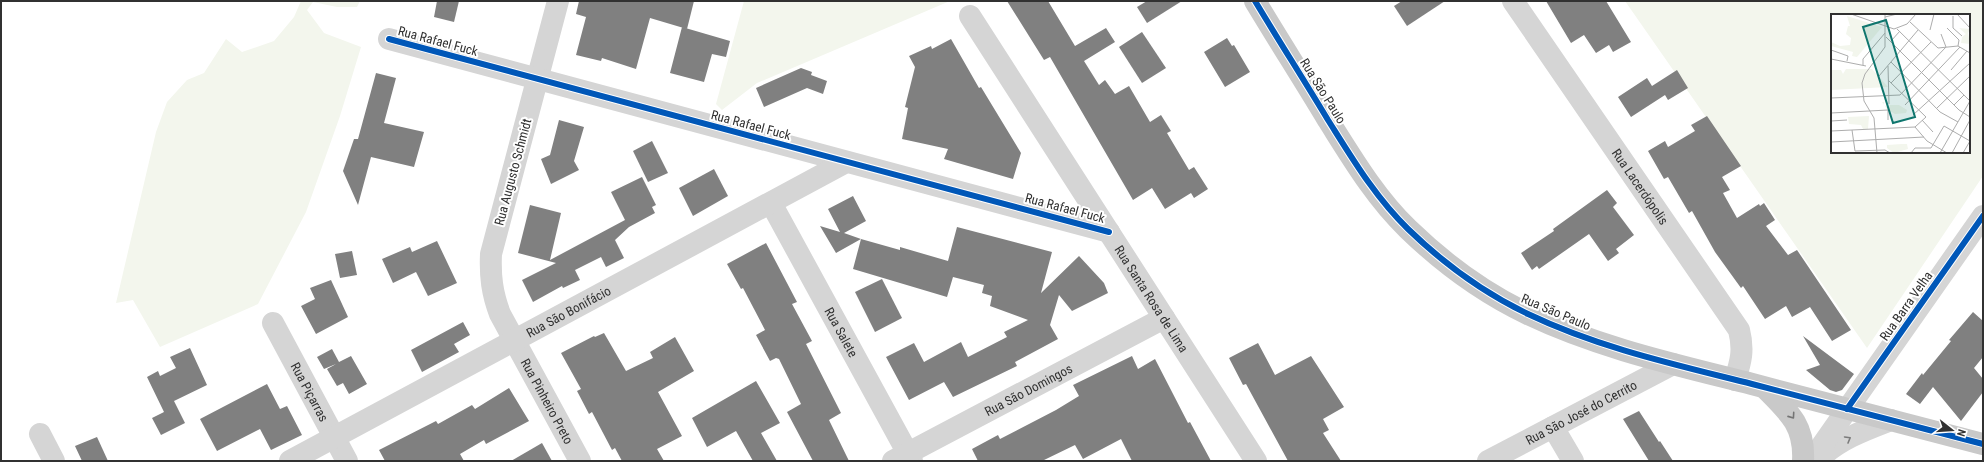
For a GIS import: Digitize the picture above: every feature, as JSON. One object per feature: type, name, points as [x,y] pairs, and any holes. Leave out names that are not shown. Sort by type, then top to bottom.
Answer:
[{"type":"main road","name":"Rua São Paulo","points":[[1254,1],[1371,186],[1407,228],[1480,287],[1528,314],[1581,336],[1673,364],[1983,444]]},
{"type":"main road","points":[[1765,388],[1795,419],[1800,430],[1803,461]]},
{"type":"street","name":"Rua Augusto Schmidt","points":[[514,341],[493,296],[490,274],[491,254],[558,1]]},
{"type":"street","name":"Rua Lacerdópolis","points":[[1513,1],[1739,330],[1743,345],[1741,362],[1735,380]]},
{"type":"street","name":"Rua Santa Rosa de Lima","points":[[970,16],[1256,461]]},
{"type":"street","name":"Rua Rafael Fuck","points":[[389,40],[1109,232]]},
{"type":"street","name":"Rua São Bonifácio","points":[[290,461],[846,162]]},
{"type":"street","name":"Rua Salete","points":[[771,203],[904,458]]},
{"type":"street","name":"Rua Barra Velha","points":[[1811,461],[1983,216]]},
{"type":"street","name":"Rua São Domingos","points":[[904,458],[1164,318]]},
{"type":"street","name":"Rua Piçarras","points":[[273,323],[347,461]]},
{"type":"street","name":"Rua Pinheiro Preto","points":[[514,341],[580,461]]},
{"type":"street","name":"Rua São José do Cerrito","points":[[1488,461],[1673,364]]},
{"type":"street","points":[[1816,461],[1830,449],[1858,433],[1890,420]]},
{"type":"street","points":[[1553,427],[1573,461]]},
{"type":"street","points":[[40,434],[54,461]]},
{"type":"shaded area","points":[[301,1],[360,1],[357,7],[337,7],[313,2],[307,10],[324,33],[361,47],[340,116],[306,212],[258,304],[160,347],[133,300],[116,303],[156,132],[167,102],[187,80],[204,73],[226,39],[242,52],[274,41],[294,17]]},
{"type":"shaded area","points":[[744,1],[950,1],[757,83],[722,110],[716,104]]},
{"type":"shaded area","points":[[1625,1],[1983,1],[1983,176],[1867,348]]},
{"type":"building","points":[[437,1],[459,1],[454,22],[434,17]]},
{"type":"building","points":[[579,1],[694,1],[687,29],[650,18],[636,69],[602,58],[601,61],[576,55],[586,17],[576,14]]},
{"type":"building","points":[[1007,1],[1048,1],[1075,46],[1106,28],[1115,42],[1084,61],[1099,85],[1105,80],[1115,94],[1129,86],[1150,122],[1161,115],[1171,131],[1167,133],[1189,170],[1194,167],[1208,189],[1194,198],[1191,193],[1165,209],[1152,188],[1133,200],[1050,57],[1044,60]]},
{"type":"building","points":[[1147,1],[1182,1],[1147,23],[1137,7]]},
{"type":"building","points":[[1402,1],[1445,1],[1407,26],[1394,6]]},
{"type":"building","points":[[1546,1],[1606,1],[1631,42],[1613,52],[1609,45],[1596,53],[1584,35],[1571,43]]},
{"type":"building","points":[[682,27],[730,41],[726,57],[712,54],[704,82],[670,73]]},
{"type":"building","points":[[1142,32],[1166,68],[1142,83],[1119,47]]},
{"type":"building","points":[[1227,38],[1232,46],[1234,45],[1250,72],[1225,87],[1204,52]]},
{"type":"building","points":[[951,39],[979,88],[981,87],[1021,153],[1013,179],[944,159],[948,149],[902,139],[908,108],[905,107],[915,67],[909,56],[931,46],[932,49]]},
{"type":"building","points":[[801,68],[812,72],[811,75],[827,81],[823,94],[807,88],[764,107],[756,88]]},
{"type":"building","points":[[1677,70],[1688,88],[1668,100],[1665,95],[1631,117],[1618,97],[1647,78],[1652,86]]},
{"type":"building","points":[[376,73],[396,78],[384,123],[424,132],[414,167],[371,157],[358,205],[343,171],[354,139],[358,139]]},
{"type":"building","points":[[1707,116],[1741,166],[1722,177],[1730,190],[1723,193],[1737,218],[1759,204],[1760,206],[1764,203],[1775,220],[1766,226],[1788,255],[1797,250],[1851,330],[1832,341],[1810,307],[1792,317],[1786,306],[1765,319],[1743,286],[1741,288],[1715,252],[1692,211],[1689,213],[1668,177],[1664,179],[1648,151],[1665,141],[1668,147],[1695,131],[1691,125]]},
{"type":"building","points":[[559,120],[584,127],[574,161],[579,170],[551,184],[541,159],[550,155]]},
{"type":"building","points":[[652,141],[668,173],[648,182],[633,151]]},
{"type":"building","points":[[714,169],[728,196],[693,216],[679,188]]},
{"type":"building","points":[[642,177],[656,205],[652,207],[655,213],[629,227],[615,240],[624,258],[606,267],[601,257],[575,270],[580,280],[563,288],[562,286],[533,302],[522,280],[556,263],[518,253],[530,205],[561,213],[550,260],[625,220],[611,192]]},
{"type":"building","points":[[1607,190],[1617,203],[1613,207],[1634,235],[1616,249],[1619,253],[1608,261],[1589,234],[1539,269],[1537,266],[1532,270],[1521,253],[1554,231],[1553,229]]},
{"type":"building","points":[[853,196],[866,221],[844,233],[861,239],[836,253],[820,226],[840,232],[828,209]]},
{"type":"building","points":[[957,227],[1052,252],[1041,293],[1079,256],[1104,283],[1108,293],[1072,311],[1059,295],[1050,325],[1058,339],[1015,362],[1017,366],[953,397],[944,382],[909,400],[886,357],[914,343],[924,362],[961,342],[968,357],[1007,337],[1004,332],[1028,320],[990,306],[992,296],[982,293],[984,285],[953,277],[947,297],[853,269],[861,239],[900,250],[900,247],[948,261]]},
{"type":"building","points":[[437,241],[457,283],[428,296],[416,272],[393,283],[382,259],[410,247],[412,252]]},
{"type":"building","points":[[766,243],[797,302],[792,304],[812,341],[806,344],[841,413],[829,420],[849,461],[813,461],[787,412],[801,404],[779,359],[776,358],[770,361],[756,335],[765,330],[743,288],[741,289],[727,264]]},
{"type":"building","points":[[352,251],[357,275],[340,278],[335,254]]},
{"type":"building","points":[[882,279],[902,318],[875,332],[855,292]]},
{"type":"building","points":[[331,280],[348,317],[316,334],[301,306],[315,299],[310,288]]},
{"type":"building","points":[[1973,312],[1983,321],[1983,357],[1974,368],[1983,379],[1983,392],[1961,421],[1933,387],[1920,404],[1906,394],[1922,373],[1923,375],[1951,341],[1949,340]]},
{"type":"building","points":[[463,322],[470,335],[454,344],[459,352],[422,372],[411,350]]},
{"type":"building","points":[[604,333],[626,371],[653,358],[650,352],[675,337],[694,371],[658,392],[682,436],[657,449],[664,461],[622,461],[615,448],[612,450],[592,412],[589,414],[577,391],[581,389],[561,353],[594,336],[595,337]]},
{"type":"building","points":[[1803,336],[1854,374],[1842,390],[1836,392],[1830,390],[1806,370],[1820,365]]},
{"type":"building","points":[[1258,343],[1275,375],[1311,356],[1344,407],[1323,419],[1329,430],[1323,433],[1341,461],[1288,461],[1246,384],[1243,385],[1229,358]]},
{"type":"building","points":[[190,348],[207,385],[174,401],[185,423],[161,435],[152,418],[164,412],[147,377],[158,371],[160,376],[176,368],[170,357]]},
{"type":"building","points":[[332,349],[339,362],[351,356],[367,384],[349,394],[343,383],[337,386],[327,369],[336,364],[324,369],[317,357]]},
{"type":"building","points":[[1132,356],[1138,369],[1155,359],[1188,423],[1190,422],[1211,461],[1132,461],[1121,439],[1083,459],[1075,445],[1042,461],[978,461],[972,449],[998,435],[1000,439],[1056,410],[1079,396],[1073,385]]},
{"type":"building","points":[[756,381],[780,423],[761,433],[777,461],[753,461],[736,431],[707,447],[692,418]]},
{"type":"building","points":[[267,384],[280,409],[287,406],[302,435],[271,450],[260,429],[217,451],[200,419]]},
{"type":"building","points":[[509,388],[529,421],[486,444],[484,440],[460,454],[464,461],[385,461],[379,450],[436,421],[438,424],[472,405],[475,409]]},
{"type":"building","points":[[1639,411],[1673,461],[1649,461],[1623,419]]},
{"type":"building","points":[[97,437],[108,461],[82,461],[75,446]]},
{"type":"building","points":[[542,443],[552,461],[511,461]]},
{"type":"cycle path","points":[[1255,1],[1346,149],[1385,204],[1396,217],[1435,254],[1496,297],[1555,326],[1582,337],[1638,355],[1983,444]]},
{"type":"cycle path","points":[[389,39],[1109,232]]},
{"type":"cycle path","points":[[1847,409],[1983,216]]}]
